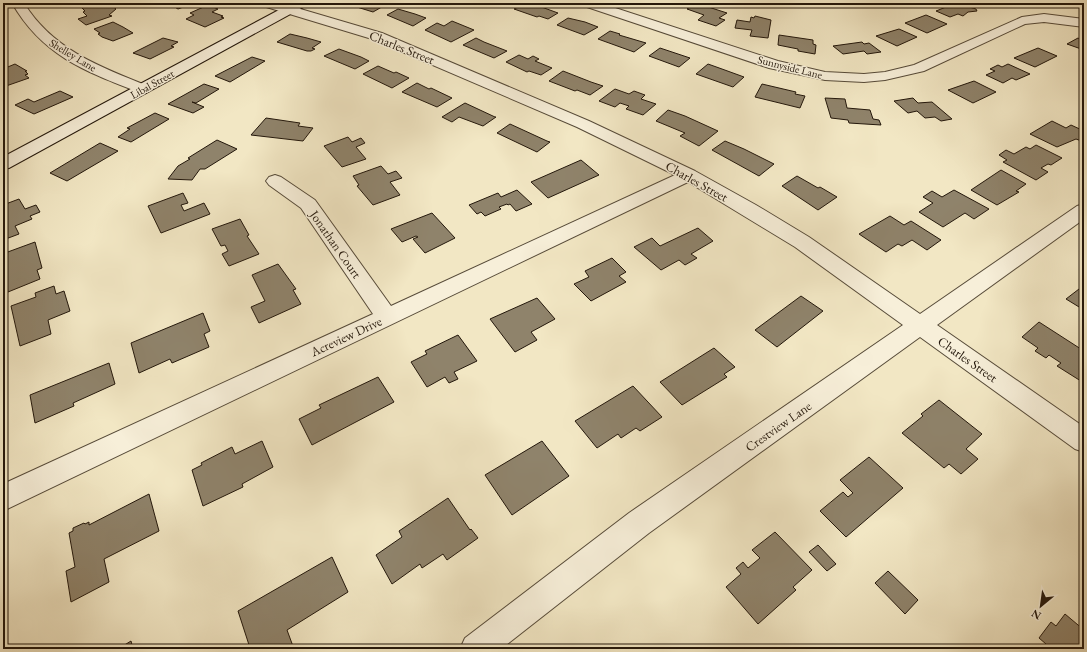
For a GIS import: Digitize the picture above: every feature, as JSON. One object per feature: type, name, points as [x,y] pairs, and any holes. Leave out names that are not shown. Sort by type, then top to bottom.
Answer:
[{"type":"street","name":"Shelley Lane","points":[[18,3],[30,22],[58,48],[101,72],[143,89]]},
{"type":"street","name":"Charles Street","points":[[267,3],[295,6],[377,36],[583,124],[689,175],[749,209],[802,242],[1084,441]]},
{"type":"street","name":"Sunnyside Lane","points":[[588,3],[785,68],[844,78],[885,76],[919,68],[1022,21],[1044,18],[1084,23]]},
{"type":"street","name":"Libal Street","points":[[3,164],[295,6]]},
{"type":"street","name":"Acreview Drive","points":[[3,498],[689,175]]},
{"type":"street","name":"Jonathan Court","points":[[275,182],[308,204],[387,317]]},
{"type":"street","name":"Crestview Lane","points":[[480,648],[639,523],[1084,210]]},
{"type":"building","points":[[64,3],[83,3],[67,7]]},
{"type":"building","points":[[101,3],[110,4],[116,9],[109,15],[112,16],[86,25],[78,19],[87,16],[83,12],[85,11],[82,8]]},
{"type":"building","points":[[155,3],[168,3],[160,6]]},
{"type":"building","points":[[168,3],[194,3],[178,9]]},
{"type":"building","points":[[344,3],[384,3],[387,4],[373,12]]},
{"type":"building","points":[[526,3],[558,13],[548,19],[514,9]]},
{"type":"building","points":[[644,3],[670,3],[664,7]]},
{"type":"building","points":[[696,3],[727,13],[719,18],[725,20],[716,26],[698,20],[704,15],[687,9]]},
{"type":"building","points":[[956,3],[976,9],[977,11],[968,12],[963,16],[958,14],[950,17],[936,11]]},
{"type":"building","points":[[208,5],[218,9],[212,12],[223,16],[221,17],[224,18],[205,27],[186,19],[194,15],[190,13]]},
{"type":"building","points":[[398,9],[426,18],[413,26],[387,15]]},
{"type":"building","points":[[926,15],[947,24],[927,33],[905,23]]},
{"type":"building","points":[[755,16],[771,20],[768,38],[750,36],[752,30],[735,28],[737,20],[750,22],[751,17],[754,18]]},
{"type":"building","points":[[568,18],[598,27],[584,35],[557,25]]},
{"type":"building","points":[[452,21],[474,30],[451,42],[425,30],[437,23],[444,26]]},
{"type":"building","points":[[113,22],[133,33],[113,41],[102,37],[98,34],[100,33],[94,29]]},
{"type":"building","points":[[899,29],[917,37],[897,46],[876,36]]},
{"type":"building","points":[[610,31],[646,43],[634,52],[598,39]]},
{"type":"building","points":[[290,34],[321,42],[312,48],[315,49],[307,51],[277,42]]},
{"type":"building","points":[[779,35],[813,40],[813,44],[816,45],[815,54],[778,45]]},
{"type":"building","points":[[163,38],[178,42],[171,46],[174,47],[150,59],[133,53]]},
{"type":"building","points":[[476,38],[507,51],[494,58],[463,45]]},
{"type":"building","points":[[1078,38],[1084,41],[1084,50],[1067,44]]},
{"type":"building","points":[[862,42],[864,44],[869,43],[881,52],[867,54],[864,51],[843,54],[833,46]]},
{"type":"building","points":[[660,48],[690,58],[679,67],[649,56]]},
{"type":"building","points":[[1038,48],[1057,56],[1035,67],[1014,58]]},
{"type":"building","points":[[339,49],[369,61],[355,69],[324,56]]},
{"type":"building","points":[[519,55],[528,59],[533,56],[539,59],[535,61],[552,68],[541,75],[529,71],[527,72],[506,62]]},
{"type":"building","points":[[252,57],[265,61],[230,82],[215,76]]},
{"type":"building","points":[[15,64],[27,71],[25,71],[28,74],[25,75],[29,78],[6,86],[3,84],[3,69]]},
{"type":"building","points":[[708,64],[744,77],[733,87],[696,74]]},
{"type":"building","points":[[1008,64],[1030,74],[1016,80],[1012,78],[1003,83],[986,75],[995,71],[990,69],[998,65],[1002,67]]},
{"type":"building","points":[[378,66],[409,78],[392,88],[363,74]]},
{"type":"building","points":[[563,71],[603,86],[590,95],[549,81]]},
{"type":"building","points":[[974,81],[996,92],[973,103],[948,90]]},
{"type":"building","points":[[417,83],[452,98],[437,107],[402,92]]},
{"type":"building","points":[[204,84],[219,89],[196,103],[192,102],[204,107],[193,113],[168,104]]},
{"type":"building","points":[[762,84],[796,92],[795,94],[805,96],[800,108],[755,97]]},
{"type":"building","points":[[615,89],[629,94],[634,91],[645,95],[641,99],[656,104],[643,115],[626,109],[629,106],[620,103],[615,107],[599,101]]},
{"type":"building","points":[[60,91],[73,97],[34,114],[15,105],[28,99],[34,102]]},
{"type":"building","points":[[825,98],[845,99],[847,108],[870,110],[873,119],[879,120],[881,125],[849,123],[848,120],[831,118]]},
{"type":"building","points":[[913,98],[918,103],[932,102],[952,119],[941,121],[935,117],[925,118],[917,111],[908,113],[894,101]]},
{"type":"building","points":[[465,103],[496,117],[483,126],[459,117],[452,122],[442,117]]},
{"type":"building","points":[[668,110],[718,131],[699,146],[680,136],[685,133],[656,121]]},
{"type":"building","points":[[155,113],[169,119],[131,142],[118,137],[130,129],[127,128]]},
{"type":"building","points":[[266,118],[300,123],[298,126],[313,128],[303,141],[251,135]]},
{"type":"building","points":[[1052,121],[1066,128],[1071,125],[1084,131],[1084,142],[1076,139],[1057,147],[1030,134]]},
{"type":"building","points":[[510,124],[550,142],[537,152],[497,133]]},
{"type":"building","points":[[348,137],[352,142],[361,138],[365,143],[356,147],[366,159],[342,167],[324,146]]},
{"type":"building","points":[[217,140],[237,149],[205,169],[200,169],[192,180],[168,179],[178,166],[190,159],[188,158]]},
{"type":"building","points":[[725,141],[774,164],[759,176],[712,150]]},
{"type":"building","points":[[100,143],[118,151],[67,181],[50,173]]},
{"type":"building","points":[[1036,145],[1062,158],[1051,165],[1048,164],[1041,168],[1048,172],[1036,180],[1003,162],[1007,160],[999,155],[1006,150],[1014,154],[1026,147],[1030,149]]},
{"type":"building","points":[[581,160],[599,175],[548,198],[531,182]]},
{"type":"building","points":[[381,166],[388,174],[396,171],[402,178],[390,182],[400,195],[373,205],[357,186],[359,185],[353,176]]},
{"type":"building","points":[[1001,170],[1026,184],[1016,191],[1019,192],[997,205],[971,190]]},
{"type":"building","points":[[797,176],[837,197],[818,210],[782,186]]},
{"type":"building","points":[[517,190],[532,204],[516,211],[510,204],[507,204],[499,207],[501,209],[485,216],[481,212],[477,214],[469,205],[498,193],[501,197]]},
{"type":"building","points":[[954,190],[989,209],[974,219],[965,213],[943,227],[919,212],[933,203],[923,197],[932,191],[942,197]]},
{"type":"building","points":[[183,193],[188,203],[181,205],[184,211],[204,203],[210,214],[161,233],[148,206]]},
{"type":"building","points":[[19,199],[25,209],[36,205],[40,212],[30,216],[32,219],[15,226],[19,234],[3,240],[3,205]]},
{"type":"building","points":[[432,213],[455,238],[425,253],[413,239],[418,237],[416,236],[402,242],[391,229]]},
{"type":"building","points":[[890,216],[904,225],[911,221],[941,240],[927,250],[912,240],[902,246],[898,244],[886,252],[859,234]]},
{"type":"building","points":[[240,219],[249,235],[247,236],[259,254],[229,266],[222,254],[228,251],[225,245],[221,246],[212,229]]},
{"type":"building","points":[[698,228],[713,241],[691,254],[697,258],[685,265],[679,260],[661,270],[634,247],[652,238],[660,246]]},
{"type":"building","points":[[35,242],[42,268],[37,270],[40,279],[8,292],[3,268],[7,267],[5,253]]},
{"type":"building","points":[[612,258],[626,272],[619,276],[626,282],[591,301],[574,284],[589,277],[585,271]]},
{"type":"building","points":[[278,264],[296,289],[293,290],[301,304],[259,323],[251,307],[265,301],[252,275]]},
{"type":"building","points":[[54,286],[56,294],[64,291],[70,311],[48,320],[51,334],[20,346],[11,306],[36,297],[35,293]]},
{"type":"building","points":[[1079,289],[1084,291],[1084,310],[1066,299]]},
{"type":"building","points":[[801,296],[823,311],[777,347],[755,330]]},
{"type":"building","points":[[537,298],[555,319],[531,332],[537,340],[515,352],[490,319]]},
{"type":"building","points":[[203,313],[210,331],[204,334],[209,347],[172,363],[170,359],[139,373],[131,343]]},
{"type":"building","points":[[1039,322],[1084,351],[1084,383],[1057,366],[1061,363],[1049,355],[1046,358],[1035,351],[1038,348],[1022,337]]},
{"type":"building","points":[[458,335],[477,361],[454,372],[458,379],[449,383],[445,377],[427,387],[411,362],[427,354],[425,351]]},
{"type":"building","points":[[714,348],[735,367],[724,374],[727,377],[682,405],[660,382]]},
{"type":"building","points":[[109,363],[115,384],[73,403],[74,406],[35,423],[30,395]]},
{"type":"building","points":[[378,377],[394,402],[312,445],[299,419],[321,408],[319,405]]},
{"type":"building","points":[[633,386],[662,417],[640,431],[636,428],[621,438],[618,434],[597,448],[575,421]]},
{"type":"building","points":[[939,400],[982,434],[966,449],[978,459],[961,474],[949,464],[944,468],[902,433],[923,416],[921,414]]},
{"type":"building","points":[[262,441],[273,467],[242,484],[243,487],[203,506],[192,470],[202,465],[201,463],[232,447],[235,454]]},
{"type":"building","points":[[542,441],[569,476],[512,515],[485,475]]},
{"type":"building","points":[[869,457],[903,488],[846,537],[820,511],[843,492],[848,497],[853,493],[840,480]]},
{"type":"building","points":[[149,494],[159,531],[104,559],[109,582],[71,602],[66,571],[75,567],[69,533],[73,531],[73,528],[89,522],[89,525]]},
{"type":"building","points":[[448,498],[470,530],[471,529],[478,538],[447,560],[443,554],[422,568],[420,564],[392,584],[376,555],[402,537],[399,531]]},
{"type":"building","points":[[775,532],[812,570],[793,587],[796,590],[758,624],[726,587],[741,574],[736,568],[743,562],[748,568],[760,558],[752,550]]},
{"type":"building","points":[[818,545],[836,564],[827,571],[809,552]]},
{"type":"building","points":[[332,557],[348,592],[287,630],[294,649],[249,649],[250,648],[238,611]]},
{"type":"building","points":[[888,571],[918,600],[905,614],[875,583]]},
{"type":"building","points":[[1065,614],[1084,630],[1084,649],[1042,649],[1046,644],[1039,638],[1051,622],[1056,626]]},
{"type":"building","points":[[131,641],[133,649],[118,649]]}]
